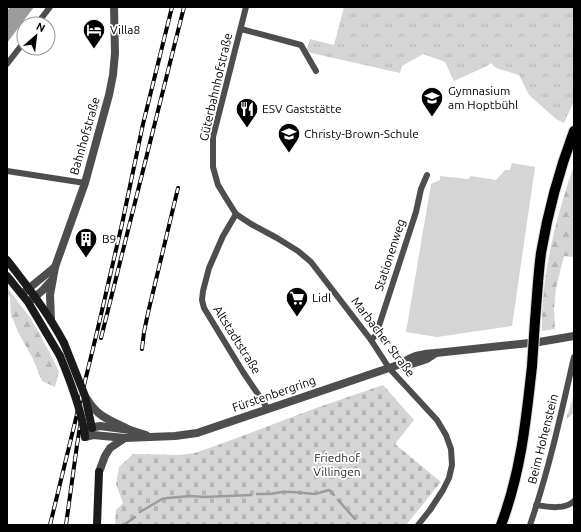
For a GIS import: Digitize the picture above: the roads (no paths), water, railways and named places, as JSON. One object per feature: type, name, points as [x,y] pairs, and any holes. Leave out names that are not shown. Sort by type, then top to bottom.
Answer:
[{"type":"main road","points":[[501,525],[510,500],[520,458],[527,417],[538,276],[545,232],[555,189],[572,135]]},
{"type":"main road","points":[[7,260],[29,288],[32,299],[72,384],[87,431]]},
{"type":"main road","points":[[7,276],[22,294],[32,299],[51,320],[64,343],[85,396],[87,431]]},
{"type":"main road","points":[[97,525],[99,472]]},
{"type":"street","points":[[43,16],[50,7]]},
{"type":"street","name":"Bahnhofstraße","points":[[51,320],[50,295],[55,267],[85,183],[115,66],[114,7]]},
{"type":"street","name":"Güterbahnhofstraße","points":[[236,214],[218,185],[213,167],[213,137],[246,7]]},
{"type":"street","points":[[241,29],[301,45],[316,71]]},
{"type":"street","points":[[7,64],[16,52]]},
{"type":"street","points":[[7,171],[85,183]]},
{"type":"street","name":"Stationenweg","points":[[371,340],[376,335],[416,212],[421,189],[427,175]]},
{"type":"street","name":"Marbacher Straße","points":[[236,214],[277,238],[311,262],[371,340],[389,368],[437,420],[446,434],[451,449],[452,465],[449,478],[430,510],[418,525]]},
{"type":"street","name":"Altstadtstraße","points":[[236,214],[223,236],[209,268],[202,291],[202,300],[204,308],[243,372],[268,409]]},
{"type":"street","points":[[22,294],[55,267]]},
{"type":"street","points":[[32,299],[52,280]]},
{"type":"street","name":"Fürstenbergring","points":[[87,431],[93,435],[125,438],[175,436],[196,433],[401,364],[415,363],[427,359],[436,353],[539,342],[574,336]]},
{"type":"street","name":"Beim Hohenstein","points":[[530,525],[554,447],[574,357]]},
{"type":"street","points":[[85,396],[97,413],[104,418],[130,430],[153,437]]},
{"type":"street","points":[[87,431],[100,426],[130,430]]},
{"type":"street","points":[[99,472],[105,456],[110,448],[125,438]]},
{"type":"street","points":[[536,505],[556,507],[571,504],[574,501]]},
{"type":"waterway","points":[[257,494],[282,492],[315,494],[329,490],[334,495]]},
{"type":"waterway","points":[[140,512],[162,499],[167,498],[251,495]]},
{"type":"waterway","points":[[338,500],[355,519]]},
{"type":"waterway","points":[[124,525],[135,517]]},
{"type":"railway","points":[[50,525],[97,332],[143,124],[172,7]]},
{"type":"railway","points":[[101,338],[184,7]]},
{"type":"railway","points":[[142,349],[148,313],[178,188]]},
{"type":"railway","points":[[66,525],[81,420]]},
{"type":"place","name":"Villa8","points":[[94,50]]},
{"type":"place","name":"Gymnasium am Hoptbühl","points":[[432,118]]},
{"type":"place","name":"ESV Gaststätte","points":[[247,128]]},
{"type":"place","name":"Christy-Brown-Schule","points":[[289,154]]},
{"type":"place","name":"B9","points":[[86,258]]},
{"type":"place","name":"Lidl","points":[[297,318]]},
{"type":"park label","name":"Friedhof Villingen","points":[[337,465]]}]
